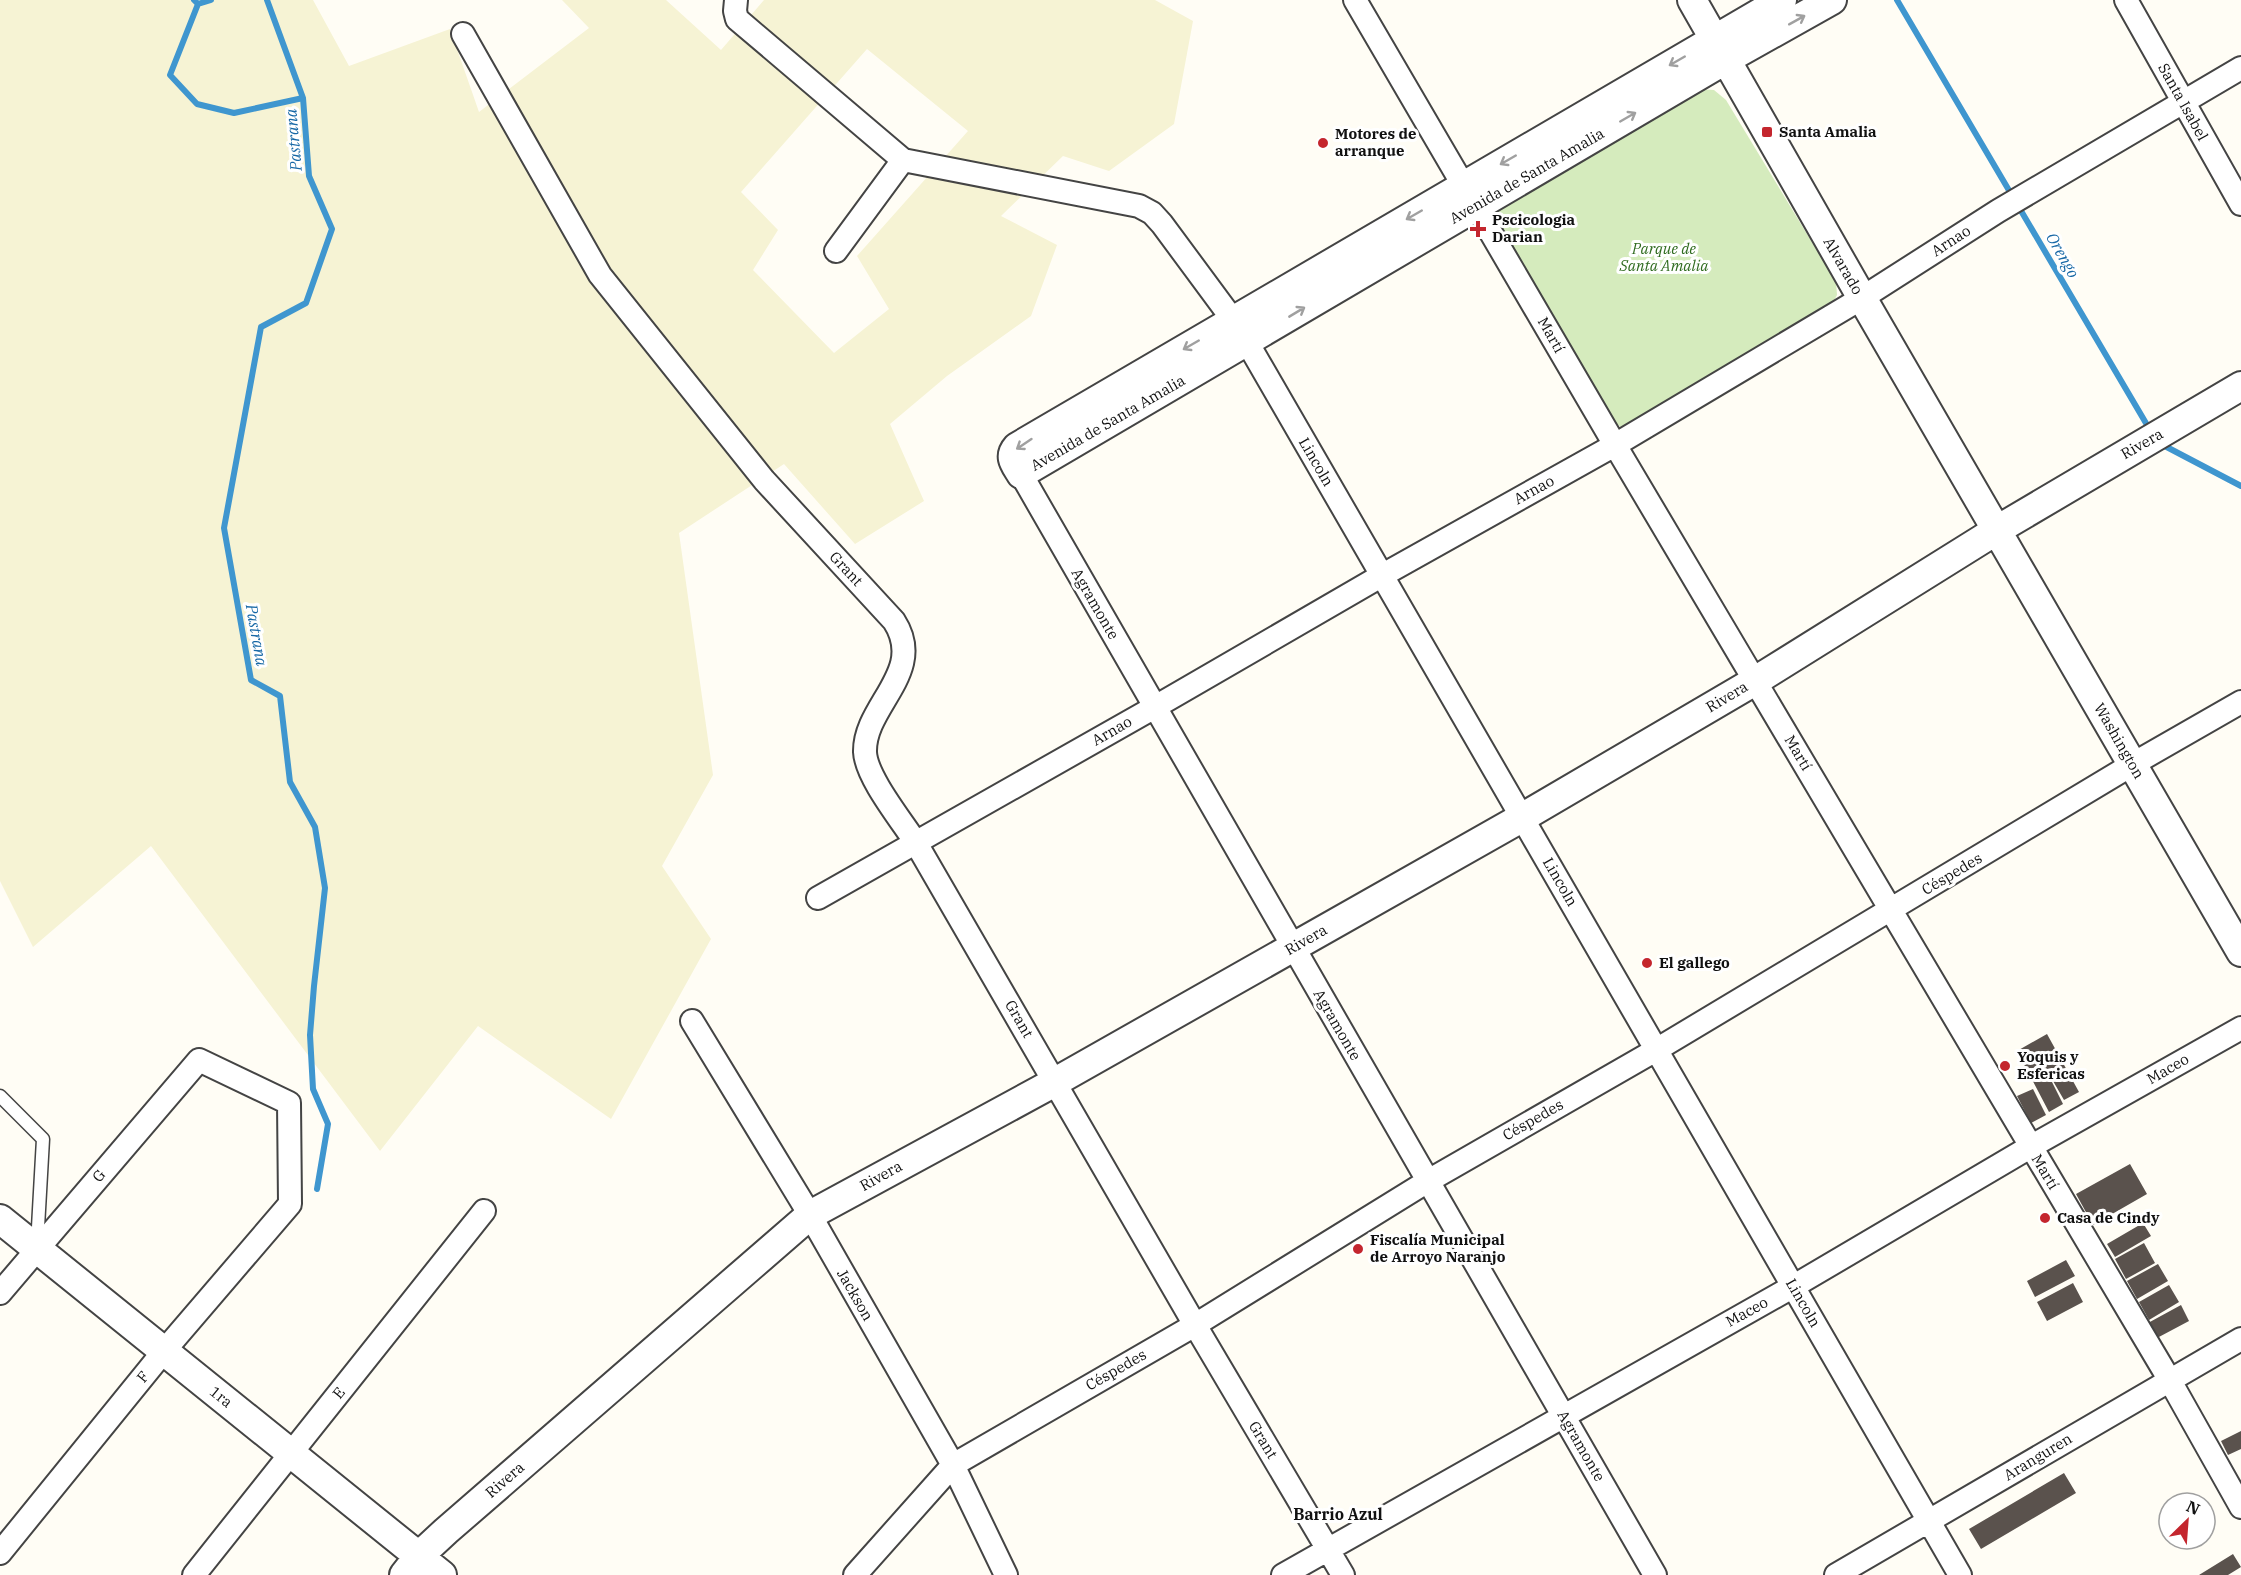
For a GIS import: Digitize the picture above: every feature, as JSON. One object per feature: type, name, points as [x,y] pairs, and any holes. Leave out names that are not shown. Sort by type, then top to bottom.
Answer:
[{"type":"street","points":[[736,0],[737,20],[903,160],[836,251]]},
{"type":"street","name":"Martí","points":[[1355,0],[1615,445],[2169,1379],[2241,1507]]},
{"type":"street","name":"Alvarado","points":[[1692,0],[1997,530]]},
{"type":"street","name":"Avenida de Santa Amalia","points":[[1721,49],[1782,0]]},
{"type":"street","name":"Avenida de Santa Amalia","points":[[1021,474],[1012,459],[1017,447],[1240,331],[1721,49],[1832,0]]},
{"type":"street","name":"Santa Isabel","points":[[2126,0],[2241,204]]},
{"type":"street","name":"Grant","points":[[463,34],[600,275],[764,480],[894,621],[902,633],[904,649],[901,669],[867,736],[865,753],[869,771],[916,843],[1195,1325],[1343,1575]]},
{"type":"street","name":"Arnao","points":[[818,898],[1155,707],[1380,576],[1615,445],[1862,298],[1998,211],[2241,68]]},
{"type":"street","name":"Lincoln","points":[[903,160],[1139,206],[1157,218],[1240,331],[1960,1575]]},
{"type":"street","name":"Rivera","points":[[411,1566],[810,1215],[1055,1082],[1523,817],[1755,681],[1997,530],[2241,386]]},
{"type":"street","name":"Agramonte","points":[[1021,474],[1655,1575]]},
{"type":"street","name":"Washington","points":[[1997,530],[2241,952]]},
{"type":"street","name":"Céspedes","points":[[855,1575],[952,1465],[1195,1325],[1428,1181],[1656,1050],[2133,764],[2241,702]]},
{"type":"street","name":"Jackson","points":[[692,1021],[810,1215],[952,1465],[1006,1575]]},
{"type":"street","name":"Maceo","points":[[1283,1575],[1794,1286],[2030,1147],[2241,1028]]},
{"type":"street","name":"G","points":[[0,1293],[199,1059],[289,1103],[290,1204]]},
{"type":"street","name":"F","points":[[0,1553],[164,1351],[290,1204]]},
{"type":"street","name":"E","points":[[194,1575],[484,1211]]},
{"type":"street","name":"1ra","points":[[0,1219],[291,1454],[411,1566],[442,1575]]},
{"type":"street","name":"Aranguren","points":[[1836,1575],[2241,1339]]},
{"type":"lane","points":[[0,1096],[43,1139],[36,1249]]},
{"type":"shaded area","points":[[0,0],[313,0],[349,66],[450,29],[479,112],[589,28],[562,0],[666,0],[721,50],[764,0],[1155,0],[1193,21],[1174,124],[1109,171],[1063,156],[1001,216],[1057,245],[1031,316],[947,376],[890,424],[924,501],[855,544],[784,464],[679,533],[713,775],[662,866],[711,939],[611,1119],[478,1026],[380,1151],[151,846],[33,947],[0,881]],"holes":[[[867,49],[968,131],[857,256],[889,309],[834,353],[753,270],[778,230],[741,192]]]},
{"type":"green space","name":"Parque de Santa Amalia","points":[[1696,89],[1714,90],[1726,100],[1836,282],[1837,295],[1830,308],[1623,428],[1605,417],[1494,229],[1495,212]]},
{"type":"building","points":[[2047,1034],[2079,1092],[2064,1100],[2042,1062],[2063,1104],[2049,1112],[2017,1051]]},
{"type":"building","points":[[2033,1089],[2046,1115],[2031,1123],[2017,1096]]},
{"type":"building","points":[[2130,1164],[2147,1194],[2093,1225],[2076,1194]]},
{"type":"building","points":[[2143,1223],[2151,1236],[2115,1257],[2107,1244]]},
{"type":"building","points":[[2144,1243],[2155,1263],[2126,1279],[2115,1259]]},
{"type":"building","points":[[2066,1260],[2075,1276],[2035,1297],[2027,1281]]},
{"type":"building","points":[[2158,1264],[2168,1281],[2137,1299],[2127,1281]]},
{"type":"building","points":[[2073,1283],[2083,1302],[2047,1321],[2037,1302]]},
{"type":"building","points":[[2169,1285],[2179,1302],[2149,1320],[2139,1302]]},
{"type":"building","points":[[2181,1305],[2189,1321],[2157,1338],[2148,1323]]},
{"type":"building","points":[[2241,1431],[2241,1449],[2228,1455],[2221,1441]]},
{"type":"building","points":[[2064,1473],[2076,1493],[1981,1549],[1969,1529]]},
{"type":"building","points":[[2233,1554],[2241,1567],[2228,1575],[2199,1575]]},
{"type":"waterway","name":"Pastrana","points":[[194,0],[198,4],[170,75],[197,104],[234,113],[303,98]]},
{"type":"waterway","name":"Pastrana","points":[[198,4],[211,0]]},
{"type":"waterway","name":"Pastrana","points":[[267,0],[303,98],[309,176],[332,229],[306,303],[261,327],[224,528],[251,680],[280,696],[290,782],[315,827],[325,888],[310,1035],[313,1089],[328,1124],[317,1189]]},
{"type":"waterway","name":"Orengo","points":[[1897,0],[2150,430]]},
{"type":"waterway","name":"Orengo","points":[[2159,443],[2241,486]]},
{"type":"place","name":"Santa Amalia","points":[[1767,132]]},
{"type":"place","name":"Motores de arranque","points":[[1323,143]]},
{"type":"place","name":"Pscicologia Darian","points":[[1478,229]]},
{"type":"place","name":"El gallego","points":[[1647,963]]},
{"type":"place","name":"Yoquis y Esfericas","points":[[2005,1066]]},
{"type":"place","name":"Casa de Cindy","points":[[2045,1218]]},
{"type":"place","name":"Fiscalía Municipal de Arroyo Naranjo","points":[[1358,1249]]},
{"type":"district","name":"Barrio Azul","points":[[1338,1514]]}]
